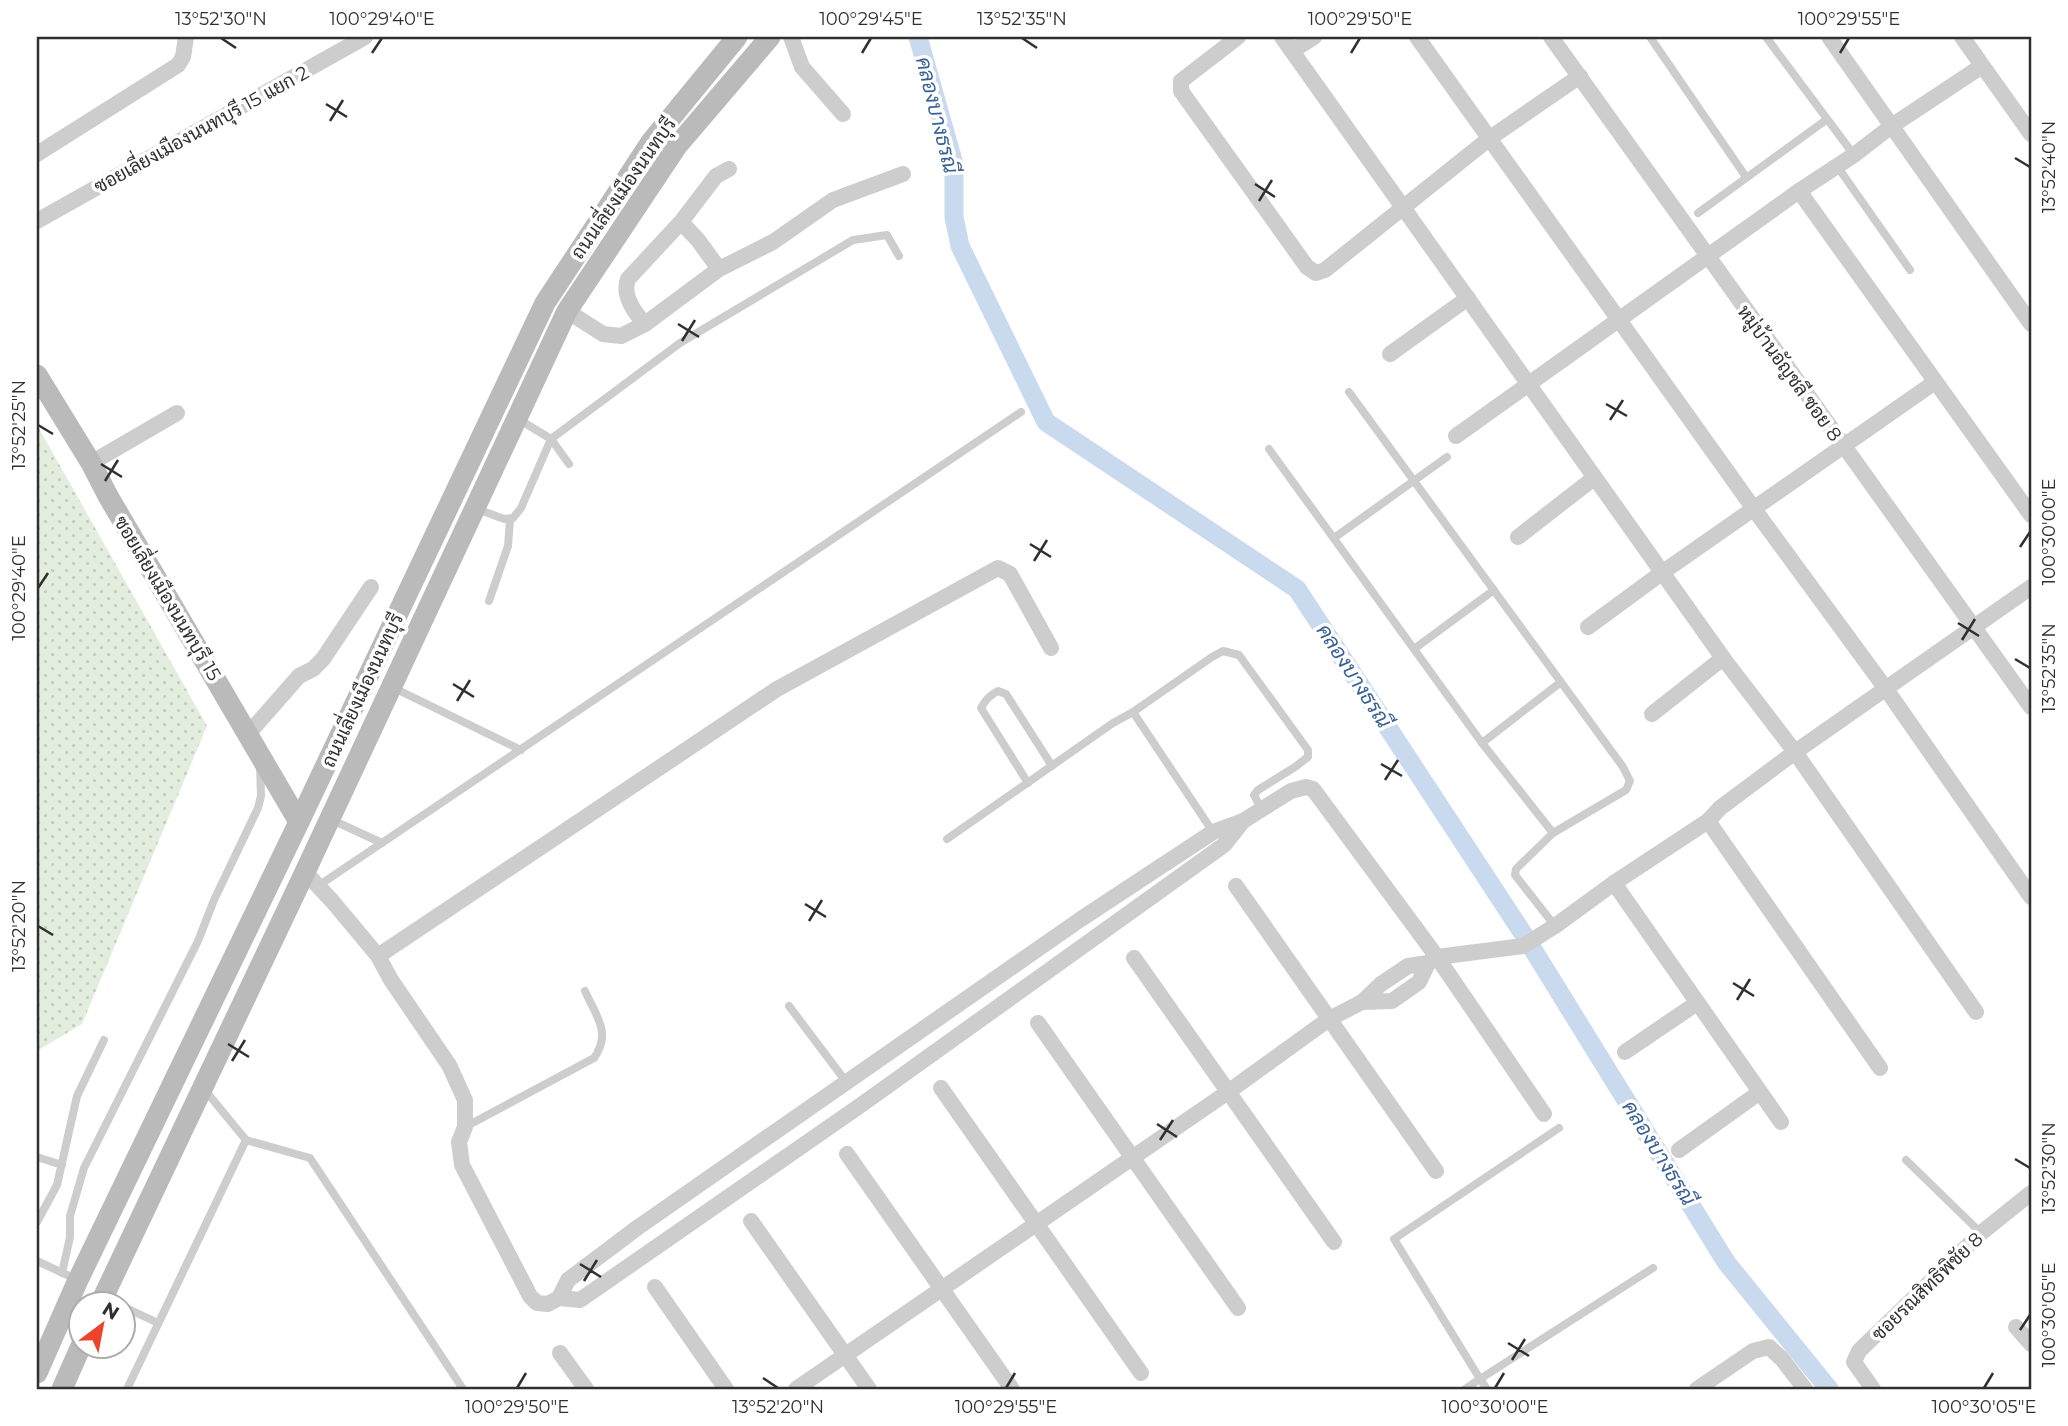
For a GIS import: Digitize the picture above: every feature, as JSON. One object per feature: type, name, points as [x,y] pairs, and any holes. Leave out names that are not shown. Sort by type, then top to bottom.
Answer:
[{"type":"main road","name":"ถนนเลี่ยงเมืองนนทบุรี","points":[[37,1373],[70,1276],[299,821],[545,303],[651,142],[737,37]]},
{"type":"main road","name":"ถนนเลี่ยงเมืองนนทบุรี","points":[[116,1290],[202,1086],[312,879],[330,819],[567,311],[677,146],[770,37]]},
{"type":"main road","name":"ซอยเลี่ยงเมืองนนทบุรี 15","points":[[37,375],[299,821]]},
{"type":"main road","points":[[62,1389],[75,1360]]},
{"type":"street","points":[[37,153],[178,65],[183,57],[186,37]]},
{"type":"street","name":"ซอยเลี่ยงเมืองนนทบุรี 15 แยก 2","points":[[37,221],[365,37]]},
{"type":"street","points":[[791,37],[803,66],[843,114]]},
{"type":"street","points":[[1238,37],[1181,80],[1181,91],[1307,267],[1316,273],[1325,270],[1490,138],[1580,76]]},
{"type":"street","points":[[1282,37],[1723,658],[1795,752],[1976,1012]]},
{"type":"street","points":[[1292,51],[1314,37]]},
{"type":"street","points":[[1417,37],[1886,689],[2031,897]]},
{"type":"street","name":"หมู่บ้านอัญชลี ซอย 8","points":[[1551,37],[2031,707]]},
{"type":"street","points":[[1829,37],[2031,324]]},
{"type":"street","points":[[1962,37],[2031,134]]},
{"type":"street","points":[[1456,436],[1709,258],[1799,191],[1854,155],[1892,125],[1982,66]]},
{"type":"street","points":[[645,324],[627,295],[628,279],[681,222],[716,176],[729,169]]},
{"type":"street","points":[[567,311],[603,334],[621,336],[645,324],[719,269],[773,242],[833,200],[902,174]]},
{"type":"street","points":[[1799,191],[2031,514]]},
{"type":"street","points":[[681,222],[719,269]]},
{"type":"street","points":[[1390,354],[1468,298]]},
{"type":"street","points":[[1588,628],[1663,572],[1935,382]]},
{"type":"street","points":[[91,463],[177,413]]},
{"type":"street","points":[[1518,537],[1594,478]]},
{"type":"street","points":[[378,956],[777,689],[998,568],[1010,574],[1051,649]]},
{"type":"street","points":[[248,733],[299,676],[313,669],[323,659],[371,586]]},
{"type":"street","points":[[1432,960],[1522,946],[1540,936],[1708,821],[1720,808],[1795,752],[2031,587]]},
{"type":"street","points":[[1652,714],[1723,658]]},
{"type":"street","points":[[559,1298],[568,1280],[617,1242],[1053,938],[1213,832],[1243,821],[1291,791],[1306,787],[1313,789],[1544,1114]]},
{"type":"street","points":[[312,879],[378,956],[455,1077],[465,1100],[465,1127],[459,1142],[462,1165],[530,1296],[537,1303],[548,1304],[559,1298],[580,1300],[861,1105],[1224,845],[1243,821]]},
{"type":"street","points":[[1708,821],[1880,1068]]},
{"type":"street","points":[[1614,883],[1781,1122]]},
{"type":"street","points":[[1236,886],[1436,1171]]},
{"type":"street","points":[[1053,938],[1066,959]]},
{"type":"street","points":[[1134,958],[1334,1242]]},
{"type":"street","points":[[796,1389],[1228,1092],[1329,1019],[1362,1002],[1392,1000],[1419,982],[1432,960]]},
{"type":"street","points":[[1625,1052],[1698,1003]]},
{"type":"street","points":[[1038,1023],[1238,1308]]},
{"type":"street","points":[[846,1083],[861,1105]]},
{"type":"street","points":[[941,1088],[1141,1373]]},
{"type":"street","points":[[1679,1150],[1760,1092]]},
{"type":"street","points":[[847,1154],[1012,1389]]},
{"type":"street","name":"ซอยรณสิทธิพิชัย 8","points":[[1873,1389],[1854,1362],[1859,1350],[1981,1233],[2031,1193]]},
{"type":"street","points":[[751,1221],[869,1389]]},
{"type":"street","points":[[655,1287],[726,1389]]},
{"type":"street","points":[[2016,1326],[2031,1344]]},
{"type":"street","points":[[1697,1389],[1754,1351],[1769,1347],[1805,1389]]},
{"type":"street","points":[[560,1353],[586,1389]]},
{"type":"lane","points":[[1650,37],[1746,177]]},
{"type":"lane","points":[[1766,37],[1854,155]]},
{"type":"lane","points":[[1698,213],[1826,120]]},
{"type":"lane","points":[[1838,166],[1910,270]]},
{"type":"lane","points":[[489,601],[508,546],[510,520],[521,508],[551,439],[680,344],[853,240],[887,235],[899,256]]},
{"type":"lane","points":[[1349,392],[1623,767],[1630,781],[1626,790],[1553,834],[1519,864],[1516,875],[1555,926]]},
{"type":"lane","points":[[312,879],[382,843],[1021,412]]},
{"type":"lane","points":[[515,418],[551,439],[569,464]]},
{"type":"lane","points":[[1269,450],[1482,743],[1553,834]]},
{"type":"lane","points":[[1334,538],[1447,457]]},
{"type":"lane","points":[[474,508],[510,520]]},
{"type":"lane","points":[[1414,649],[1494,590]]},
{"type":"lane","points":[[947,839],[1223,652],[1239,655],[1308,750],[1308,757],[1258,790],[1255,795],[1262,810]]},
{"type":"lane","points":[[1482,743],[1561,682]]},
{"type":"lane","points":[[391,687],[521,750]]},
{"type":"lane","points":[[1028,783],[981,708],[992,694],[998,691],[1006,694],[1052,766]]},
{"type":"lane","points":[[1133,712],[1213,832]]},
{"type":"lane","points":[[37,1261],[70,1276],[70,1216],[84,1168],[198,941],[214,900],[258,808],[261,796],[260,752]]},
{"type":"lane","points":[[330,819],[382,843]]},
{"type":"lane","points":[[465,1127],[594,1058],[602,1047],[604,1033],[585,991]]},
{"type":"lane","points":[[789,1006],[846,1083]]},
{"type":"lane","points":[[37,1222],[57,1185],[77,1096],[104,1040]]},
{"type":"lane","points":[[202,1086],[246,1139],[310,1158],[463,1389]]},
{"type":"lane","points":[[1487,1389],[1394,1239],[1559,1128]]},
{"type":"lane","points":[[127,1389],[246,1139]]},
{"type":"lane","points":[[37,1157],[62,1165]]},
{"type":"lane","points":[[1906,1160],[1981,1233]]},
{"type":"lane","points":[[1465,1389],[1653,1268]]},
{"type":"lane","points":[[136,1313],[158,1323]]},
{"type":"green space","points":[[37,425],[207,726],[82,1024],[37,1051]]},
{"type":"waterway","name":"คลองบางธรณี","points":[[918,37],[954,164],[954,217],[960,246],[1046,422],[1297,589],[1524,935],[1726,1262],[1829,1389]]}]
